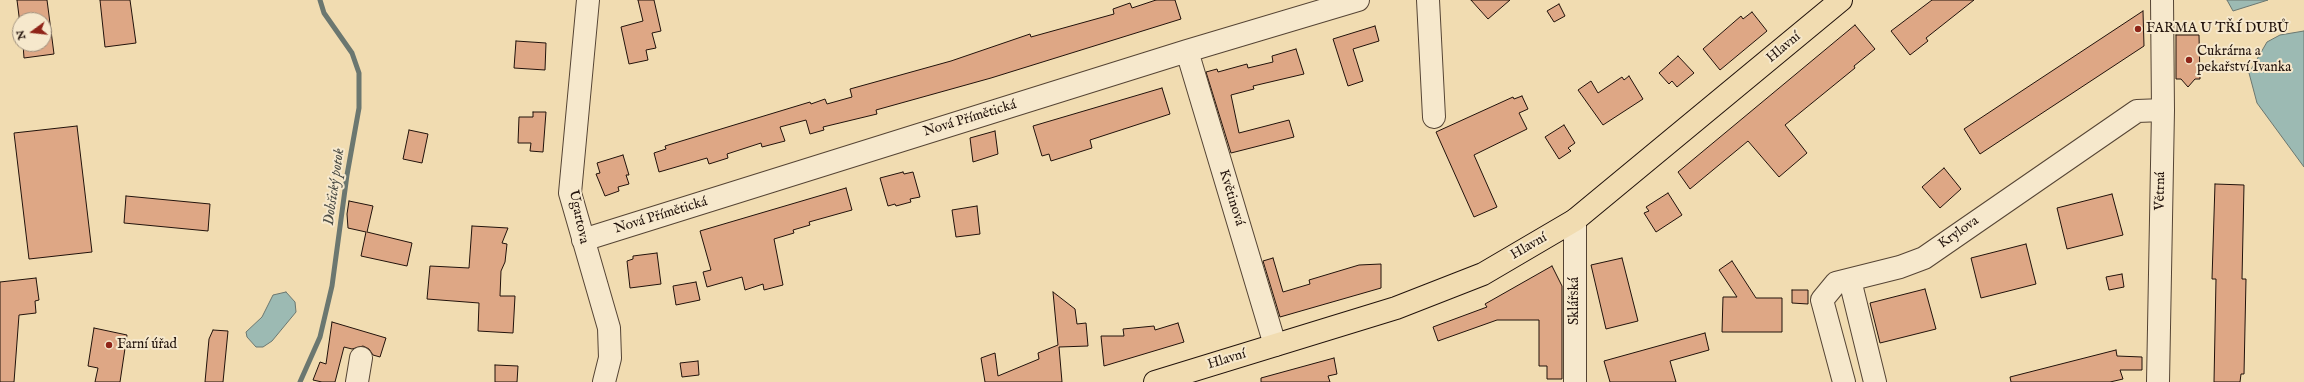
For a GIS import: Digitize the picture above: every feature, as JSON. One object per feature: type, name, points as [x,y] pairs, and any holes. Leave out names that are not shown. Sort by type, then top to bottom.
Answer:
[{"type":"main road","name":"Hlavní","points":[[1155,382],[1396,308],[1484,274],[1575,220],[1841,0]]},
{"type":"street","name":"Ugartova","points":[[588,0],[570,193],[609,328],[610,358],[604,382]]},
{"type":"street","name":"Nová Přímětická","points":[[583,240],[1187,51],[1358,0]]},
{"type":"street","points":[[1428,0],[1434,117]]},
{"type":"street","name":"Větrná","points":[[2158,382],[2163,110],[2162,0]]},
{"type":"street","name":"Květinová","points":[[1187,51],[1275,346]]},
{"type":"street","name":"Krylova","points":[[1844,382],[1822,300],[1836,283],[1900,267],[1924,258],[2137,110],[2163,110]]},
{"type":"street","name":"Sklářská","points":[[1575,220],[1576,382]]},
{"type":"street","points":[[1850,280],[1875,382]]},
{"type":"street","points":[[357,382],[361,358]]},
{"type":"water","points":[[2227,0],[2268,0],[2233,11]]},
{"type":"water","points":[[2304,31],[2304,167],[2257,103],[2249,73],[2267,42],[2280,35]]},
{"type":"water","points":[[286,292],[295,302],[296,312],[272,341],[263,347],[256,347],[247,337],[246,332],[262,317],[273,295]]},
{"type":"building","points":[[17,0],[47,0],[49,12],[18,12]]},
{"type":"building","points":[[100,0],[130,0],[136,43],[105,47]]},
{"type":"building","points":[[638,0],[654,0],[661,31],[652,33],[656,48],[646,50],[648,60],[629,64],[621,27],[643,21]]},
{"type":"building","points":[[1156,0],[1175,0],[1181,19],[991,78],[876,110],[877,114],[823,127],[824,130],[810,134],[806,120],[780,127],[785,141],[762,147],[761,143],[727,154],[728,158],[709,164],[707,158],[659,172],[654,153],[666,149],[665,146],[810,102],[811,104],[825,99],[827,104],[852,97],[850,89],[951,61],[1030,34],[1031,37],[1114,14],[1113,9],[1130,3],[1132,8]]},
{"type":"building","points":[[1471,0],[1510,0],[1488,19]]},
{"type":"building","points":[[1932,0],[1974,0],[1926,38],[1928,41],[1910,55],[1891,31]]},
{"type":"building","points":[[1559,4],[1565,16],[1554,22],[1547,11]]},
{"type":"building","points":[[2143,11],[2144,46],[1980,154],[1964,129]]},
{"type":"building","points":[[1752,12],[1767,31],[1720,70],[1703,49],[1741,16],[1743,19]]},
{"type":"building","points":[[1855,25],[1875,49],[1854,66],[1855,68],[1785,125],[1807,153],[1779,177],[1748,141],[1690,189],[1678,172]]},
{"type":"building","points":[[1375,26],[1379,41],[1353,49],[1363,81],[1348,86],[1333,39]]},
{"type":"building","points":[[2176,35],[2199,35],[2200,79],[2195,79],[2188,87],[2181,79],[2176,79]]},
{"type":"building","points":[[52,39],[54,54],[24,58],[24,52],[52,52]]},
{"type":"building","points":[[516,41],[546,43],[545,70],[514,68]]},
{"type":"building","points":[[1296,49],[1304,74],[1253,86],[1254,89],[1231,95],[1239,133],[1289,120],[1294,137],[1231,153],[1206,72],[1217,69],[1218,72],[1247,64],[1248,68],[1273,62],[1272,56]]},
{"type":"building","points":[[1678,56],[1694,73],[1677,87],[1672,81],[1669,84],[1659,73]]},
{"type":"building","points":[[1629,76],[1643,99],[1603,125],[1578,90],[1591,81],[1598,93],[1622,77],[1624,80]]},
{"type":"building","points":[[1162,88],[1170,114],[1090,140],[1092,148],[1051,161],[1049,154],[1042,156],[1033,126]]},
{"type":"building","points":[[1522,96],[1528,109],[1519,113],[1527,129],[1474,155],[1497,207],[1474,217],[1436,132],[1513,97],[1514,99]]},
{"type":"building","points":[[533,112],[546,112],[543,152],[530,151],[531,143],[518,143],[519,117],[533,117]]},
{"type":"building","points":[[1564,125],[1575,143],[1568,148],[1571,151],[1559,159],[1545,137]]},
{"type":"building","points":[[77,126],[92,252],[29,259],[14,133]]},
{"type":"building","points":[[409,130],[428,134],[422,163],[403,159]]},
{"type":"building","points":[[995,131],[998,154],[973,162],[970,138]]},
{"type":"building","points":[[623,155],[629,175],[626,175],[629,184],[618,187],[619,191],[605,196],[596,174],[600,173],[597,163]]},
{"type":"building","points":[[1944,168],[1961,189],[1940,208],[1922,187]]},
{"type":"building","points":[[903,172],[904,174],[913,172],[920,197],[910,199],[911,202],[896,206],[895,204],[888,206],[880,178]]},
{"type":"building","points":[[2215,184],[2244,185],[2242,279],[2246,279],[2244,374],[2241,374],[2240,382],[2214,382],[2216,279],[2212,279]]},
{"type":"building","points":[[846,188],[852,210],[809,222],[810,225],[793,230],[794,233],[774,239],[783,285],[764,290],[763,284],[745,290],[742,277],[707,287],[703,272],[711,270],[700,231]]},
{"type":"building","points":[[1668,193],[1682,215],[1656,232],[1644,213],[1649,211],[1646,207]]},
{"type":"building","points":[[2112,194],[2123,235],[2067,249],[2057,208]]},
{"type":"building","points":[[126,196],[210,204],[208,231],[124,223]]},
{"type":"building","points":[[349,201],[373,206],[367,232],[412,243],[407,266],[361,256],[366,232],[348,228],[347,214]]},
{"type":"building","points":[[977,206],[980,234],[956,237],[952,210]]},
{"type":"building","points":[[472,226],[508,228],[502,243],[507,244],[505,262],[501,271],[500,296],[515,296],[513,333],[478,331],[479,303],[427,299],[430,266],[469,268]]},
{"type":"building","points":[[2026,244],[2036,284],[1981,298],[1971,258]]},
{"type":"building","points":[[657,253],[661,284],[630,288],[627,261],[633,259],[633,256]]},
{"type":"building","points":[[1273,258],[1283,292],[1310,284],[1309,280],[1359,265],[1381,264],[1381,288],[1280,317],[1263,261]]},
{"type":"building","points":[[1622,258],[1638,321],[1606,329],[1591,265]]},
{"type":"building","points":[[1732,261],[1756,298],[1782,298],[1782,332],[1722,332],[1723,297],[1737,297],[1719,270]]},
{"type":"building","points":[[1552,266],[1562,286],[1562,379],[1547,379],[1547,366],[1539,366],[1539,320],[1497,320],[1438,341],[1433,327],[1487,307],[1485,304]]},
{"type":"building","points":[[2122,274],[2124,287],[2109,290],[2106,277]]},
{"type":"building","points":[[36,278],[39,300],[35,301],[36,313],[19,315],[14,382],[0,382],[0,282]]},
{"type":"building","points":[[696,282],[700,300],[676,305],[673,286]]},
{"type":"building","points":[[1925,289],[1936,329],[1880,343],[1870,303]]},
{"type":"building","points":[[1792,290],[1808,290],[1808,304],[1792,303]]},
{"type":"building","points":[[1053,292],[1075,309],[1077,324],[1086,323],[1088,346],[1059,347],[1062,382],[985,382],[981,358],[995,353],[998,376],[1039,359],[1038,353],[1058,345]]},
{"type":"building","points":[[332,322],[386,338],[380,357],[373,355],[369,349],[363,346],[352,349],[344,347],[335,382],[313,380],[320,362],[326,364]]},
{"type":"building","points":[[1178,323],[1184,342],[1104,366],[1101,336],[1124,336],[1123,329],[1154,326],[1155,330]]},
{"type":"building","name":"Farní úřad","points":[[94,328],[127,335],[120,382],[95,382],[98,368],[88,366]]},
{"type":"building","points":[[213,330],[228,331],[223,382],[205,382],[209,339]]},
{"type":"building","points":[[1705,333],[1709,350],[1670,361],[1676,382],[1610,382],[1604,361]]},
{"type":"building","points":[[2116,350],[2117,356],[2142,357],[2142,370],[2120,370],[2123,379],[2110,382],[2011,382],[2010,377]]},
{"type":"building","points":[[1334,358],[1337,374],[1328,376],[1330,382],[1261,382],[1261,378]]},
{"type":"building","points":[[698,361],[699,375],[682,377],[680,363]]},
{"type":"building","points":[[495,365],[518,366],[517,382],[495,382]]},
{"type":"waterway","name":"Dobšický potok","points":[[300,382],[320,337],[332,286],[347,175],[359,108],[359,73],[352,53],[324,13],[320,0]]},
{"type":"place","name":"FARMA U TŘÍ DUBŮ","points":[[2138,29]]},
{"type":"place","name":"Cukrárna a pekařství Ivanka","points":[[2189,60]]},
{"type":"place","name":"Farní úřad","points":[[109,345]]}]
